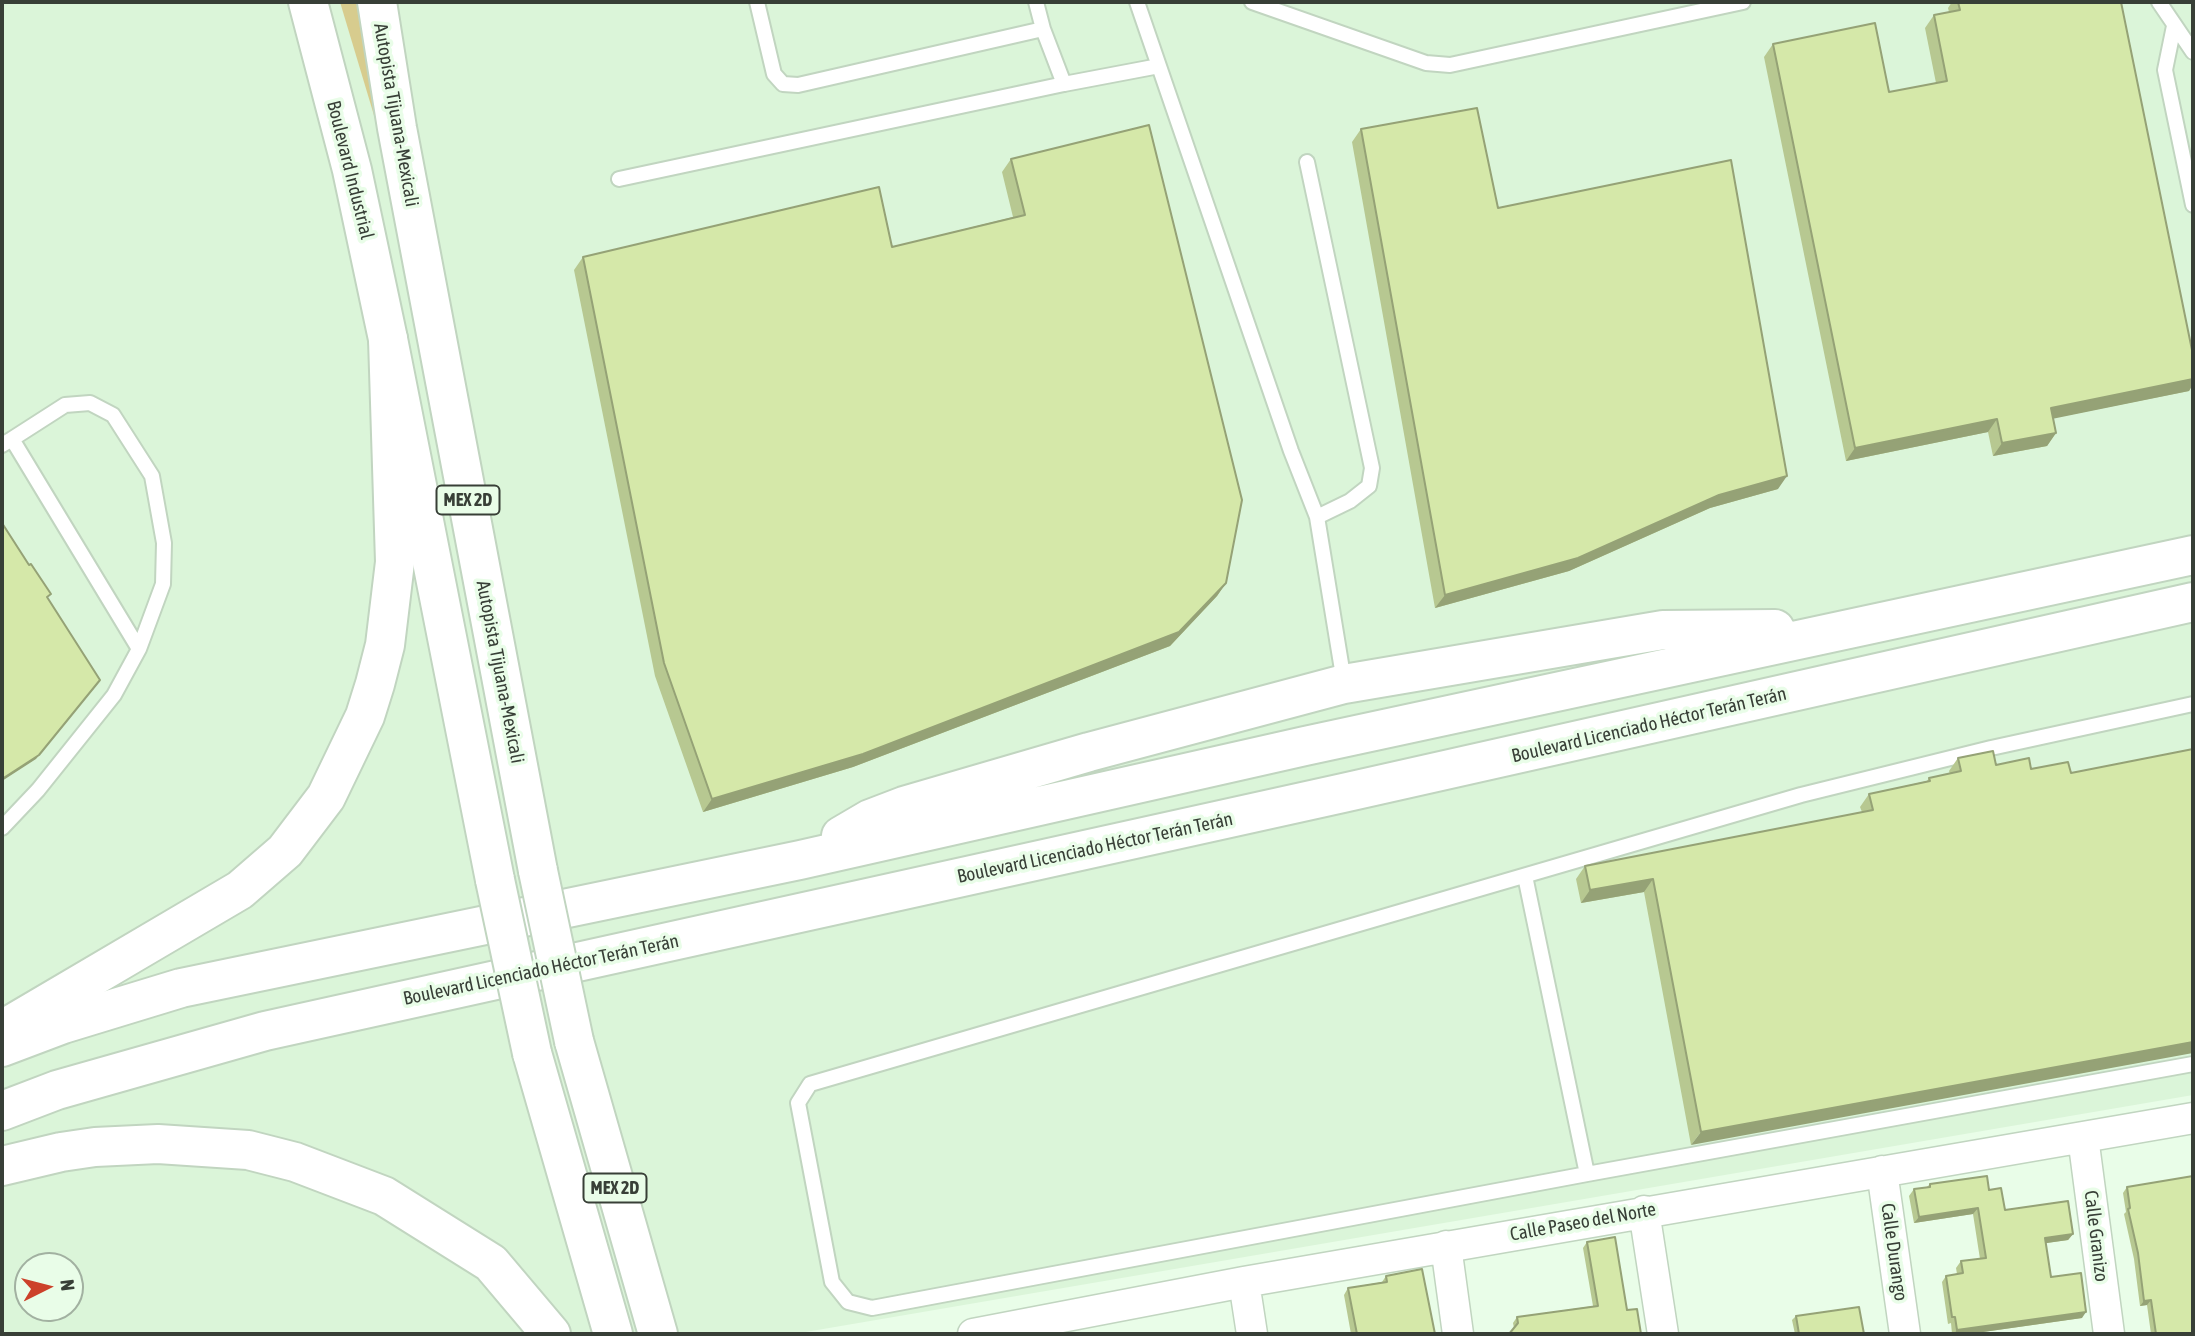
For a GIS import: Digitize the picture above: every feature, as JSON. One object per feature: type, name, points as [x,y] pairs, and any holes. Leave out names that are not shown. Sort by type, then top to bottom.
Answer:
[{"type":"main road","name":"Boulevard Industrial","points":[[308,2],[352,170],[388,339]]},
{"type":"main road","name":"Autopista Tijuana-Mexicali","points":[[377,2],[397,128],[538,871],[574,1041],[658,1334]]},
{"type":"main road","name":"MEX 2D","points":[[388,339],[532,1053],[613,1334]]},
{"type":"main road","points":[[2,1030],[240,890],[285,851],[327,797],[365,716],[384,645],[395,562],[388,339]]},
{"type":"main road","points":[[2,1047],[63,1024],[181,988],[800,860],[1305,746],[2193,555]]},
{"type":"main road","name":"Boulevard Licenciado Héctor Terán Terán","points":[[2,1111],[57,1090],[265,1031],[1356,790],[2193,601]]},
{"type":"main road","points":[[800,860],[870,820],[904,806],[1089,752],[1344,684],[1662,630],[1850,629]]},
{"type":"main road","points":[[2,1166],[95,1147],[158,1144],[248,1150],[295,1162],[384,1196],[491,1263],[551,1334]]},
{"type":"street","name":"Calle Paseo del Norte","points":[[973,1334],[1042,1327],[1244,1282],[2193,1118]]},
{"type":"street","name":"Calle Granizo","points":[[2083,1137],[2109,1334]]},
{"type":"street","name":"Calle Durango","points":[[1882,1171],[1905,1334]]},
{"type":"street","points":[[1644,1212],[1663,1334]]},
{"type":"street","points":[[1446,1246],[1458,1334]]},
{"type":"street","points":[[1244,1282],[1252,1334]]},
{"type":"lane","points":[[757,2],[774,74],[783,84],[798,85],[1043,29]]},
{"type":"lane","points":[[1036,2],[1043,29],[1064,84]]},
{"type":"lane","points":[[1137,2],[1317,517],[1344,684]]},
{"type":"lane","points":[[1252,2],[1426,63],[1450,65],[1743,2]]},
{"type":"lane","points":[[2159,2],[2193,52]]},
{"type":"lane","points":[[2174,26],[2165,69],[2193,205]]},
{"type":"lane","points":[[619,179],[1159,66]]},
{"type":"lane","points":[[1307,162],[1372,468],[1369,486],[1350,501],[1317,517]]},
{"type":"lane","points":[[2,828],[38,790],[114,695],[139,649],[163,584],[164,543],[152,476],[113,415],[90,403],[65,405],[7,442],[139,649]]},
{"type":"lane","points":[[2193,704],[1991,748],[1801,795],[810,1084],[798,1103],[832,1282],[848,1302],[872,1308],[2193,1064]]},
{"type":"lane","points":[[1525,876],[1587,1174]]},
{"type":"shaded area","points":[[2,2],[2193,2],[2193,1095],[794,1334],[2,1334]]},
{"type":"shaded area","points":[[340,2],[358,2],[385,152]]},
{"type":"building","points":[[1958,2],[2121,2],[2193,355],[2193,379],[2051,408],[2056,433],[2002,443],[1997,419],[1855,448],[1773,44],[1875,23],[1889,92],[1947,81],[1934,15],[1960,10]]},
{"type":"building","points":[[1477,108],[1498,208],[1731,160],[1787,476],[1719,495],[1578,558],[1445,595],[1361,129]]},
{"type":"building","points":[[1149,125],[1242,500],[1226,583],[1179,632],[863,754],[712,799],[664,663],[583,257],[879,187],[892,247],[1025,215],[1011,159]]},
{"type":"building","points":[[2,523],[51,594],[47,597],[100,680],[39,755],[2,779]]},
{"type":"building","points":[[2193,749],[2193,1042],[1701,1132],[1653,879],[1590,890],[1585,866],[1873,810],[1869,794],[1930,781],[1929,778],[1961,771],[1958,758],[1993,751],[1996,765],[2029,758],[2031,769],[2068,762],[2071,773]]},
{"type":"building","points":[[1987,1176],[1989,1190],[2001,1188],[2005,1210],[2068,1201],[2073,1234],[2045,1238],[2051,1277],[2081,1273],[2086,1312],[1957,1330],[1955,1317],[1952,1317],[1946,1276],[1963,1273],[1961,1261],[1986,1258],[1978,1208],[1919,1217],[1914,1189],[1930,1187],[1930,1184]]},
{"type":"building","points":[[2193,1176],[2193,1334],[2156,1334],[2151,1300],[2144,1301],[2138,1253],[2128,1209],[2127,1187]]},
{"type":"building","points":[[1615,1237],[1627,1310],[1637,1309],[1641,1334],[1509,1334],[1518,1323],[1517,1317],[1598,1306],[1587,1242]]},
{"type":"building","points":[[1422,1269],[1435,1334],[1357,1334],[1348,1288],[1387,1282],[1386,1276]]},
{"type":"building","points":[[1859,1307],[1864,1334],[1799,1334],[1796,1316]]}]
